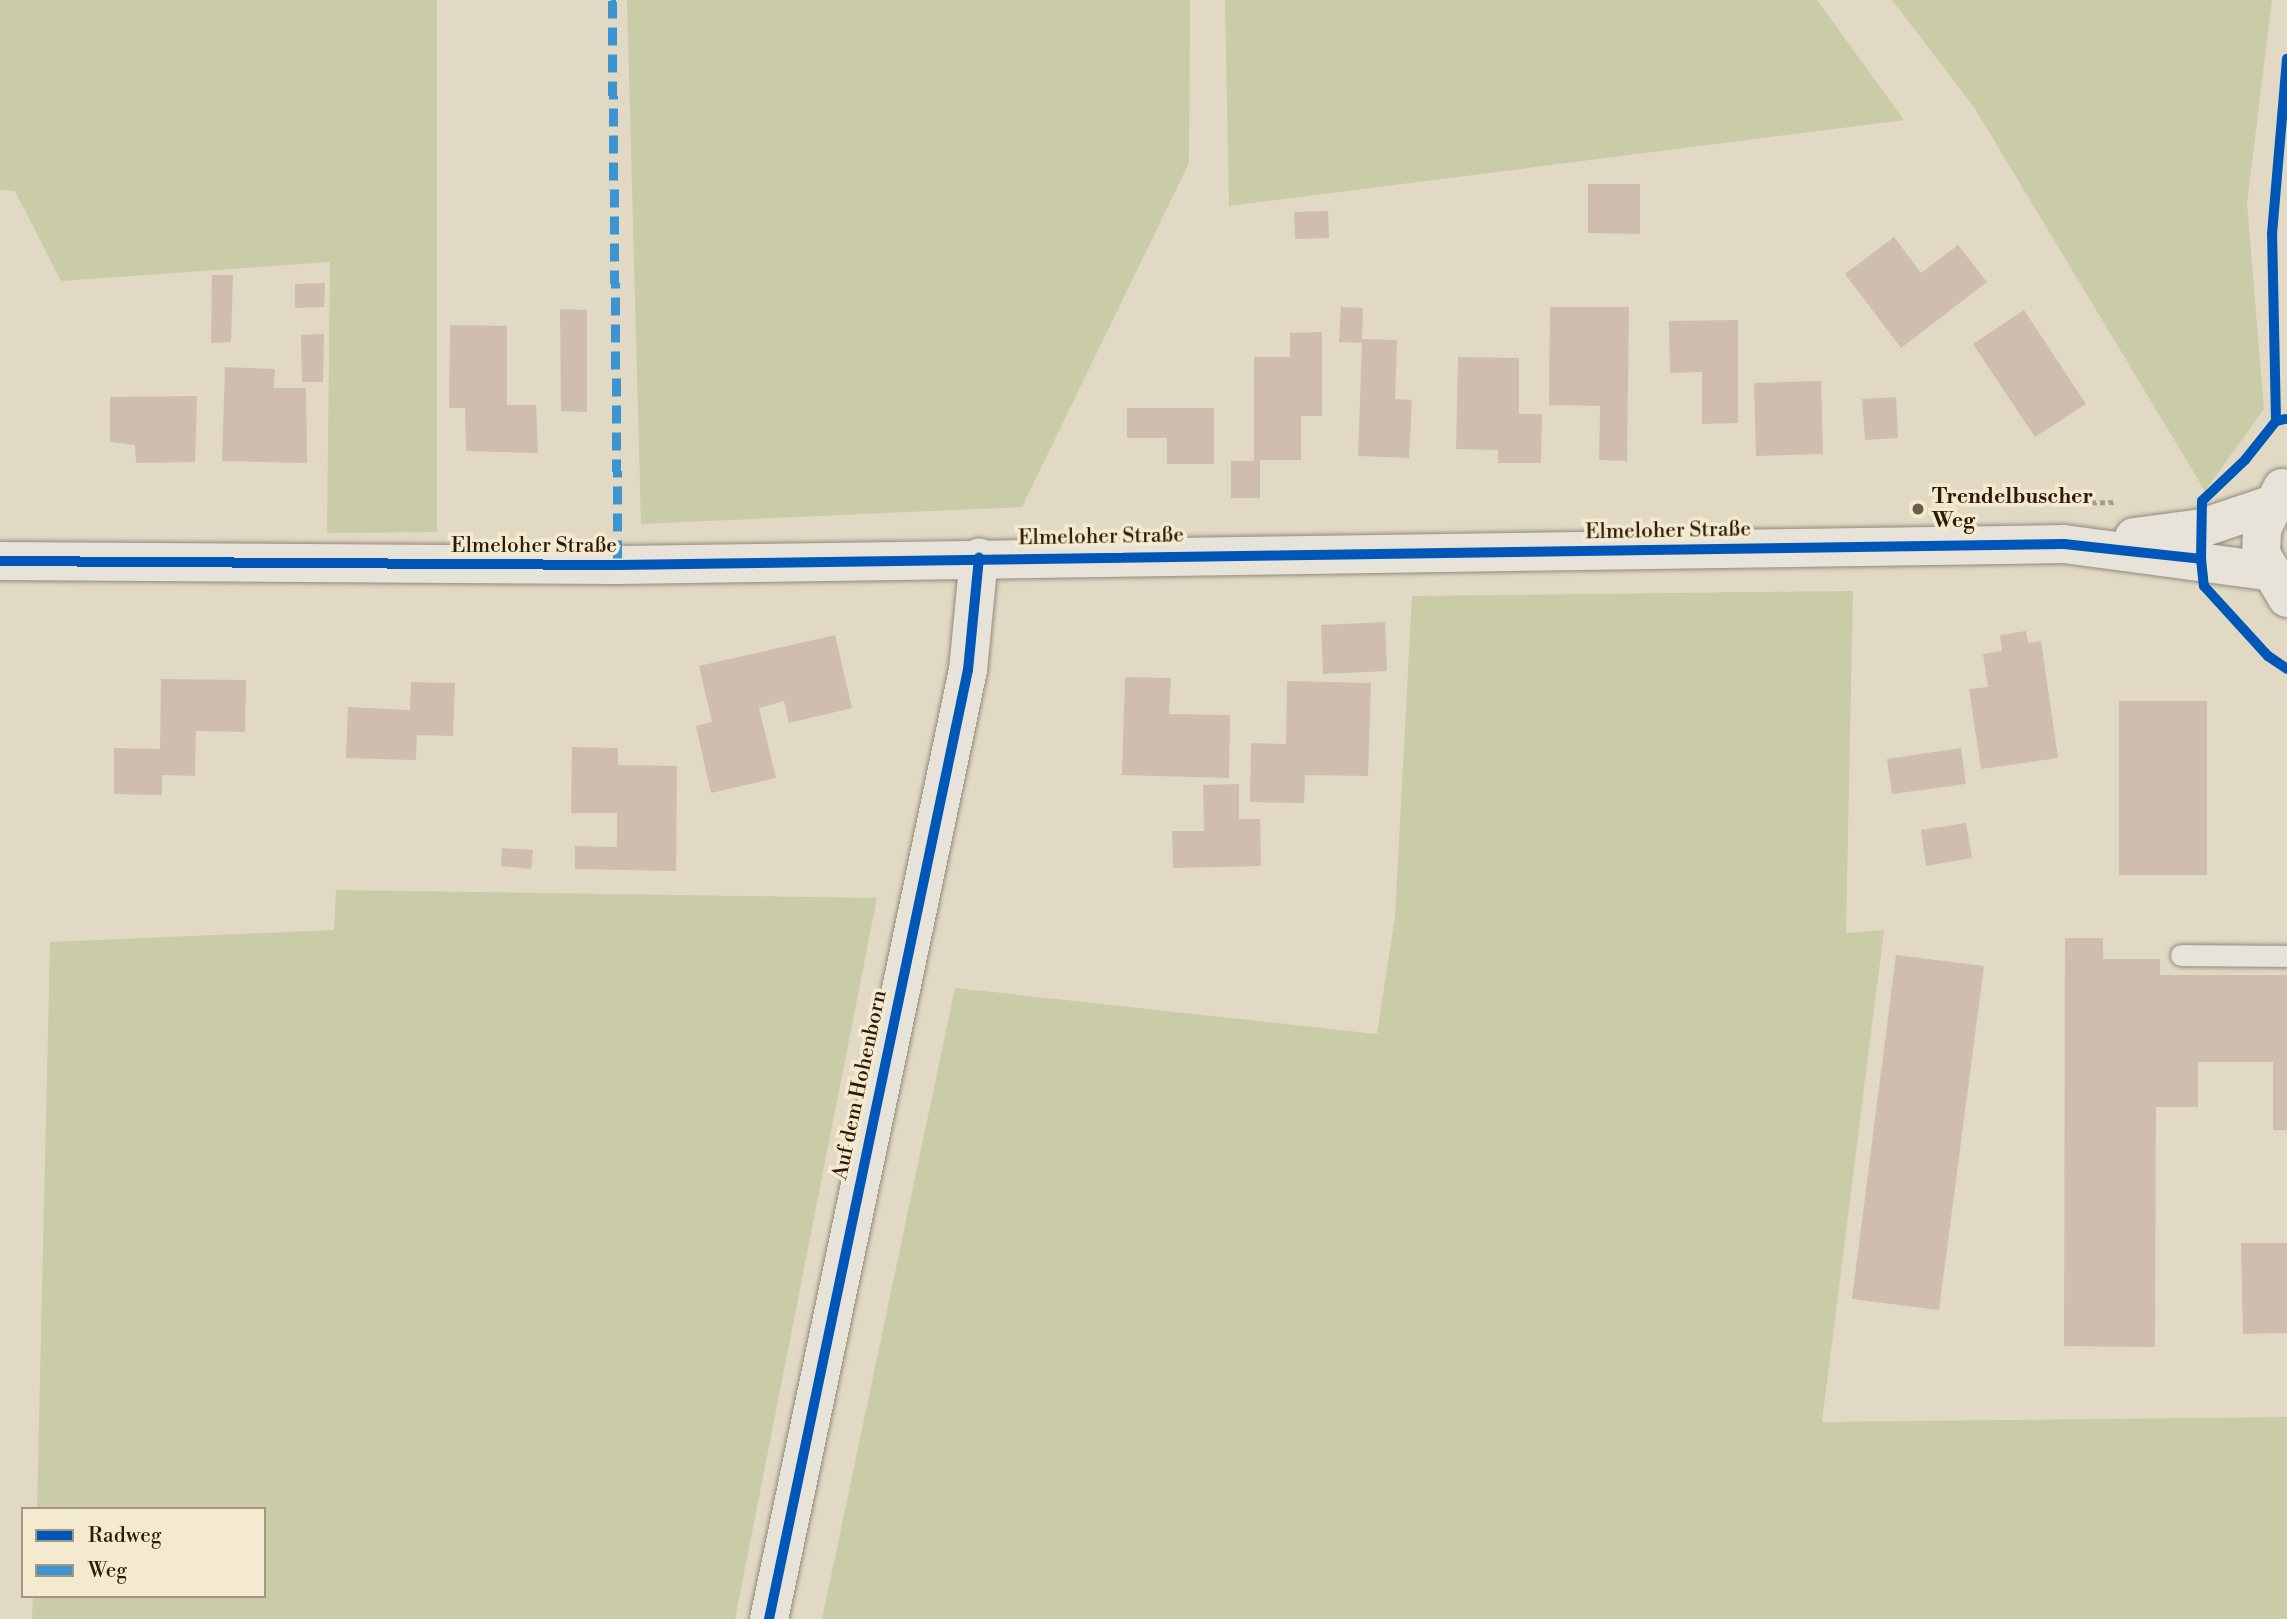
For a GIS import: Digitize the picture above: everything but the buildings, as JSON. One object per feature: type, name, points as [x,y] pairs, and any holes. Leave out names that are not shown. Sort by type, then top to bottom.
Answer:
[{"type":"street","name":"Elmeloher Straße","points":[[0,561],[618,565],[2076,544],[2202,528],[2278,495]]},
{"type":"street","points":[[2277,585],[2262,529],[2278,495]]},
{"type":"street","name":"Elmeloher Straße","points":[[2076,544],[2277,585]]},
{"type":"street","name":"Auf dem Hohenborn","points":[[769,1619],[968,670],[979,558]]},
{"type":"lane","points":[[2181,954],[2287,956]]},
{"type":"green space","points":[[0,0],[437,0],[437,532],[327,533],[330,262],[61,281],[15,191],[0,190]]},
{"type":"green space","points":[[627,0],[1190,0],[1189,163],[1022,507],[641,524]]},
{"type":"green space","points":[[1225,0],[1817,0],[1904,120],[1229,206]]},
{"type":"green space","points":[[1892,0],[2272,0],[2247,203],[2264,409],[2205,491],[1974,107]]},
{"type":"green space","points":[[1853,591],[1846,933],[1884,930],[1822,1422],[2287,1417],[2287,1619],[822,1619],[955,988],[1377,1034],[1395,916],[1412,596]]},
{"type":"green space","points":[[336,890],[877,898],[735,1619],[32,1619],[33,1598],[266,1598],[266,1507],[37,1507],[50,942],[334,930]]},
{"type":"marked path","points":[[612,0],[618,565]]},
{"type":"cycle path","points":[[2276,421],[2272,234],[2287,59]]},
{"type":"cycle path","points":[[2285,419],[2276,421],[2245,460],[2202,501],[2201,559],[2204,586],[2268,656],[2287,669]]},
{"type":"cycle path","points":[[0,561],[618,565],[2064,544],[2201,559]]},
{"type":"cycle path","points":[[769,1619],[968,670],[979,558]]},
{"type":"place","name":"Trendelbuscher Weg","points":[[1918,509]]}]
